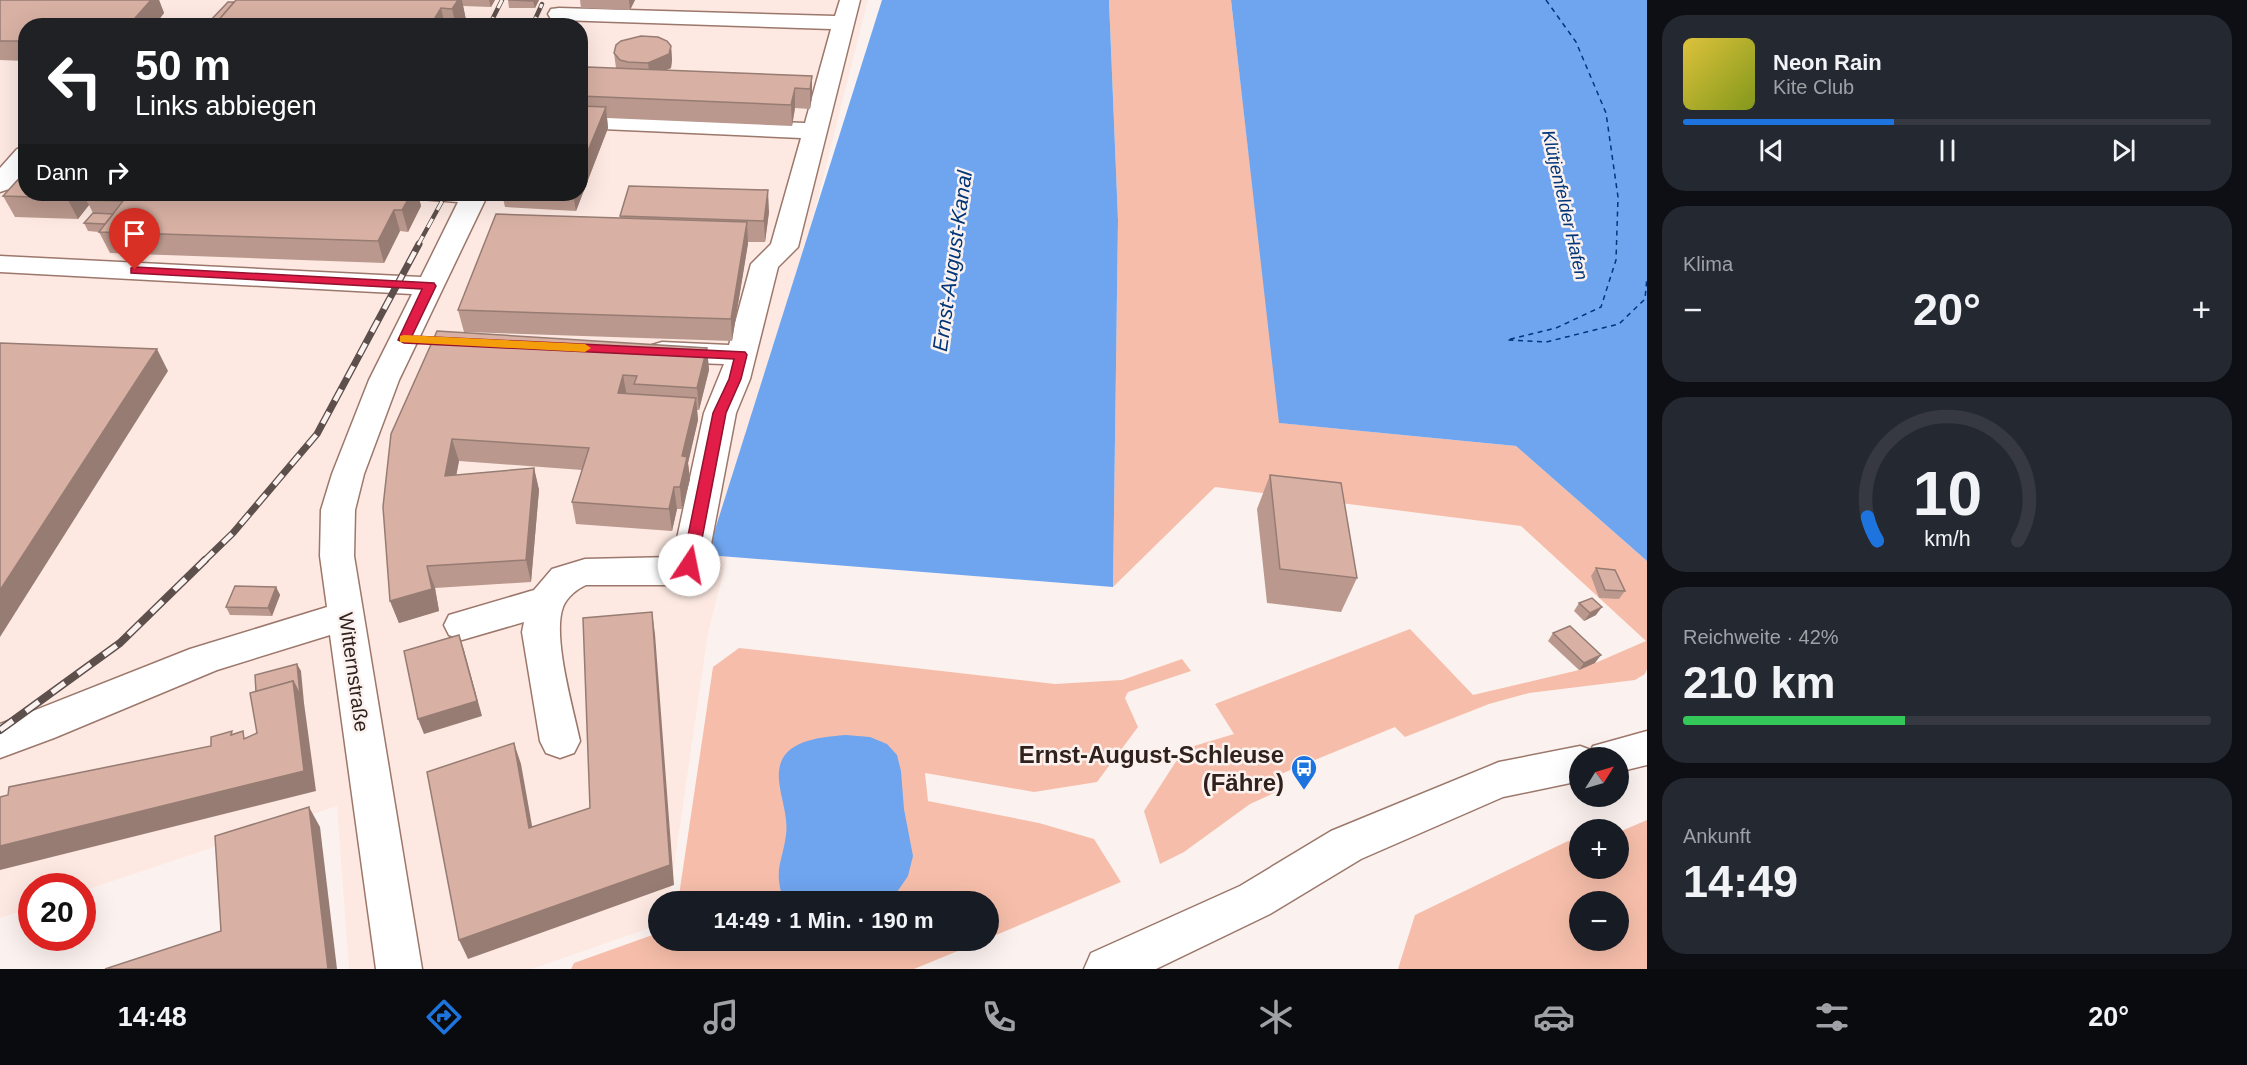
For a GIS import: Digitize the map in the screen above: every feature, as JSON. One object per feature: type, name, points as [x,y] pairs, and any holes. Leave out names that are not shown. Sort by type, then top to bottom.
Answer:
[{"type":"street","points":[[559,13],[847,11],[784,247],[765,264],[735,379],[720,413],[689,565],[673,572],[585,572],[566,579],[546,601],[540,632],[560,741]]},
{"type":"street","points":[[588,121],[815,131]]},
{"type":"street","points":[[0,184],[18,163]]},
{"type":"street","name":"Witternstraße","points":[[399,969],[337,556],[338,510],[348,474],[384,380],[471,201]]},
{"type":"street","points":[[0,264],[430,286]]},
{"type":"street","points":[[404,340],[439,341]]},
{"type":"street","points":[[636,350],[741,355]]},
{"type":"street","points":[[462,625],[546,601]]},
{"type":"street","points":[[0,741],[50,724],[158,676],[269,637],[346,616]]},
{"type":"street","points":[[1629,752],[1647,748]]},
{"type":"street","points":[[1107,969],[1255,900],[1356,840],[1499,780],[1569,765]]},
{"type":"shaded area","points":[[0,0],[868,0],[708,633],[670,891],[648,891],[648,928],[532,969],[349,969],[337,806],[96,887],[96,873],[18,873],[18,912],[0,918]]},
{"type":"shaded area","points":[[1109,0],[1231,0],[1280,423],[1516,446],[1647,561],[1647,669],[1645,674],[1635,680],[1529,693],[1489,704],[1405,737],[1395,727],[1276,776],[1285,788],[1250,804],[1184,852],[1160,864],[1144,811],[1184,749],[1234,734],[1215,704],[1410,629],[1473,695],[1579,670],[1646,641],[1521,526],[1215,487],[1113,587],[1118,220]]},
{"type":"shaded area","points":[[739,648],[1055,684],[1122,680],[1182,659],[1191,671],[1128,692],[1125,698],[1138,727],[1097,782],[1034,792],[925,773],[928,801],[1039,823],[1094,839],[1121,882],[999,934],[999,891],[680,891],[713,667]]},
{"type":"shaded area","points":[[1647,820],[1647,969],[1398,969],[1415,915],[1568,841],[1569,879],[1629,879],[1629,828]]},
{"type":"shaded area","points":[[648,937],[648,951],[958,951],[914,969],[571,969],[574,963]]},
{"type":"water","name":"Ernst-August-Kanal","points":[[882,0],[1109,0],[1118,220],[1113,587],[707,555]]},
{"type":"water","name":"Klütjenfelder Hafen","points":[[1231,0],[1647,0],[1647,561],[1516,446],[1279,423]]},
{"type":"water","points":[[846,735],[870,737],[887,744],[897,755],[913,856],[908,876],[898,891],[781,891],[779,867],[786,835],[786,818],[779,778],[782,760],[795,746],[826,737]]},
{"type":"building","points":[[0,0],[151,0],[135,18],[18,18],[18,41],[0,41]]},
{"type":"building","points":[[236,0],[458,0],[452,9],[441,8],[435,18],[220,18]]},
{"type":"building","points":[[228,2],[234,2],[220,18],[213,18]]},
{"type":"building","points":[[641,36],[658,37],[667,41],[671,46],[669,54],[648,63],[620,60],[614,53],[616,45],[621,41]]},
{"type":"building","points":[[588,67],[812,76],[810,89],[795,88],[791,105],[588,96]]},
{"type":"building","points":[[588,106],[606,107],[588,151]]},
{"type":"building","points":[[18,180],[18,196],[3,196]]},
{"type":"building","points":[[629,186],[768,190],[764,221],[620,216]]},
{"type":"building","points":[[123,201],[407,201],[402,210],[394,210],[378,241],[99,232]]},
{"type":"building","points":[[93,213],[113,214],[105,224],[84,223]]},
{"type":"building","points":[[496,214],[747,222],[731,319],[458,310]]},
{"type":"building","points":[[437,331],[707,348],[697,388],[634,384],[637,376],[623,375],[618,393],[696,398],[682,456],[687,457],[680,487],[674,487],[669,509],[572,502],[589,448],[452,439],[445,476],[534,468],[526,560],[427,566],[432,589],[390,601],[383,507],[391,434]]},
{"type":"building","points":[[0,343],[157,349],[0,590]]},
{"type":"building","points":[[1270,475],[1341,483],[1357,578],[1280,569]]},
{"type":"building","points":[[1596,568],[1615,570],[1625,591],[1605,590]]},
{"type":"building","points":[[235,586],[276,587],[268,608],[226,607]]},
{"type":"building","points":[[1592,598],[1602,607],[1590,613],[1579,603]]},
{"type":"building","points":[[652,612],[670,865],[459,940],[427,772],[514,743],[529,828],[590,808],[583,618]]},
{"type":"building","points":[[1570,626],[1601,655],[1584,663],[1553,633]]},
{"type":"building","points":[[459,635],[477,701],[418,719],[404,651]]},
{"type":"building","points":[[297,664],[300,695],[293,681],[256,692],[255,675]]},
{"type":"building","points":[[293,681],[304,771],[0,846],[0,797],[8,795],[9,787],[211,746],[211,737],[232,731],[231,735],[243,731],[244,739],[257,733],[250,693]]},
{"type":"building","points":[[309,807],[328,969],[105,969],[221,931],[215,836]]},
{"type":"ferry route","points":[[1546,0],[1576,42],[1606,113],[1618,197],[1616,260],[1601,307],[1556,328],[1507,340],[1546,342],[1619,324],[1645,299],[1647,277]]},
{"type":"railway","points":[[493,18],[502,0]]},
{"type":"railway","points":[[536,18],[542,4]]},
{"type":"railway","points":[[418,245],[442,201]]},
{"type":"railway","points":[[204,561],[233,533],[317,434],[419,244]]},
{"type":"railway","points":[[0,730],[120,643],[205,560]]},
{"type":"slow traffic","points":[[404,339],[585,348]]},
{"type":"place","name":"Ernst-August-Schleuse (Fähre)","points":[[1304,791]]},
{"type":"route","points":[[135,270],[430,286],[404,340],[741,355],[735,379],[720,413],[689,565]]}]
